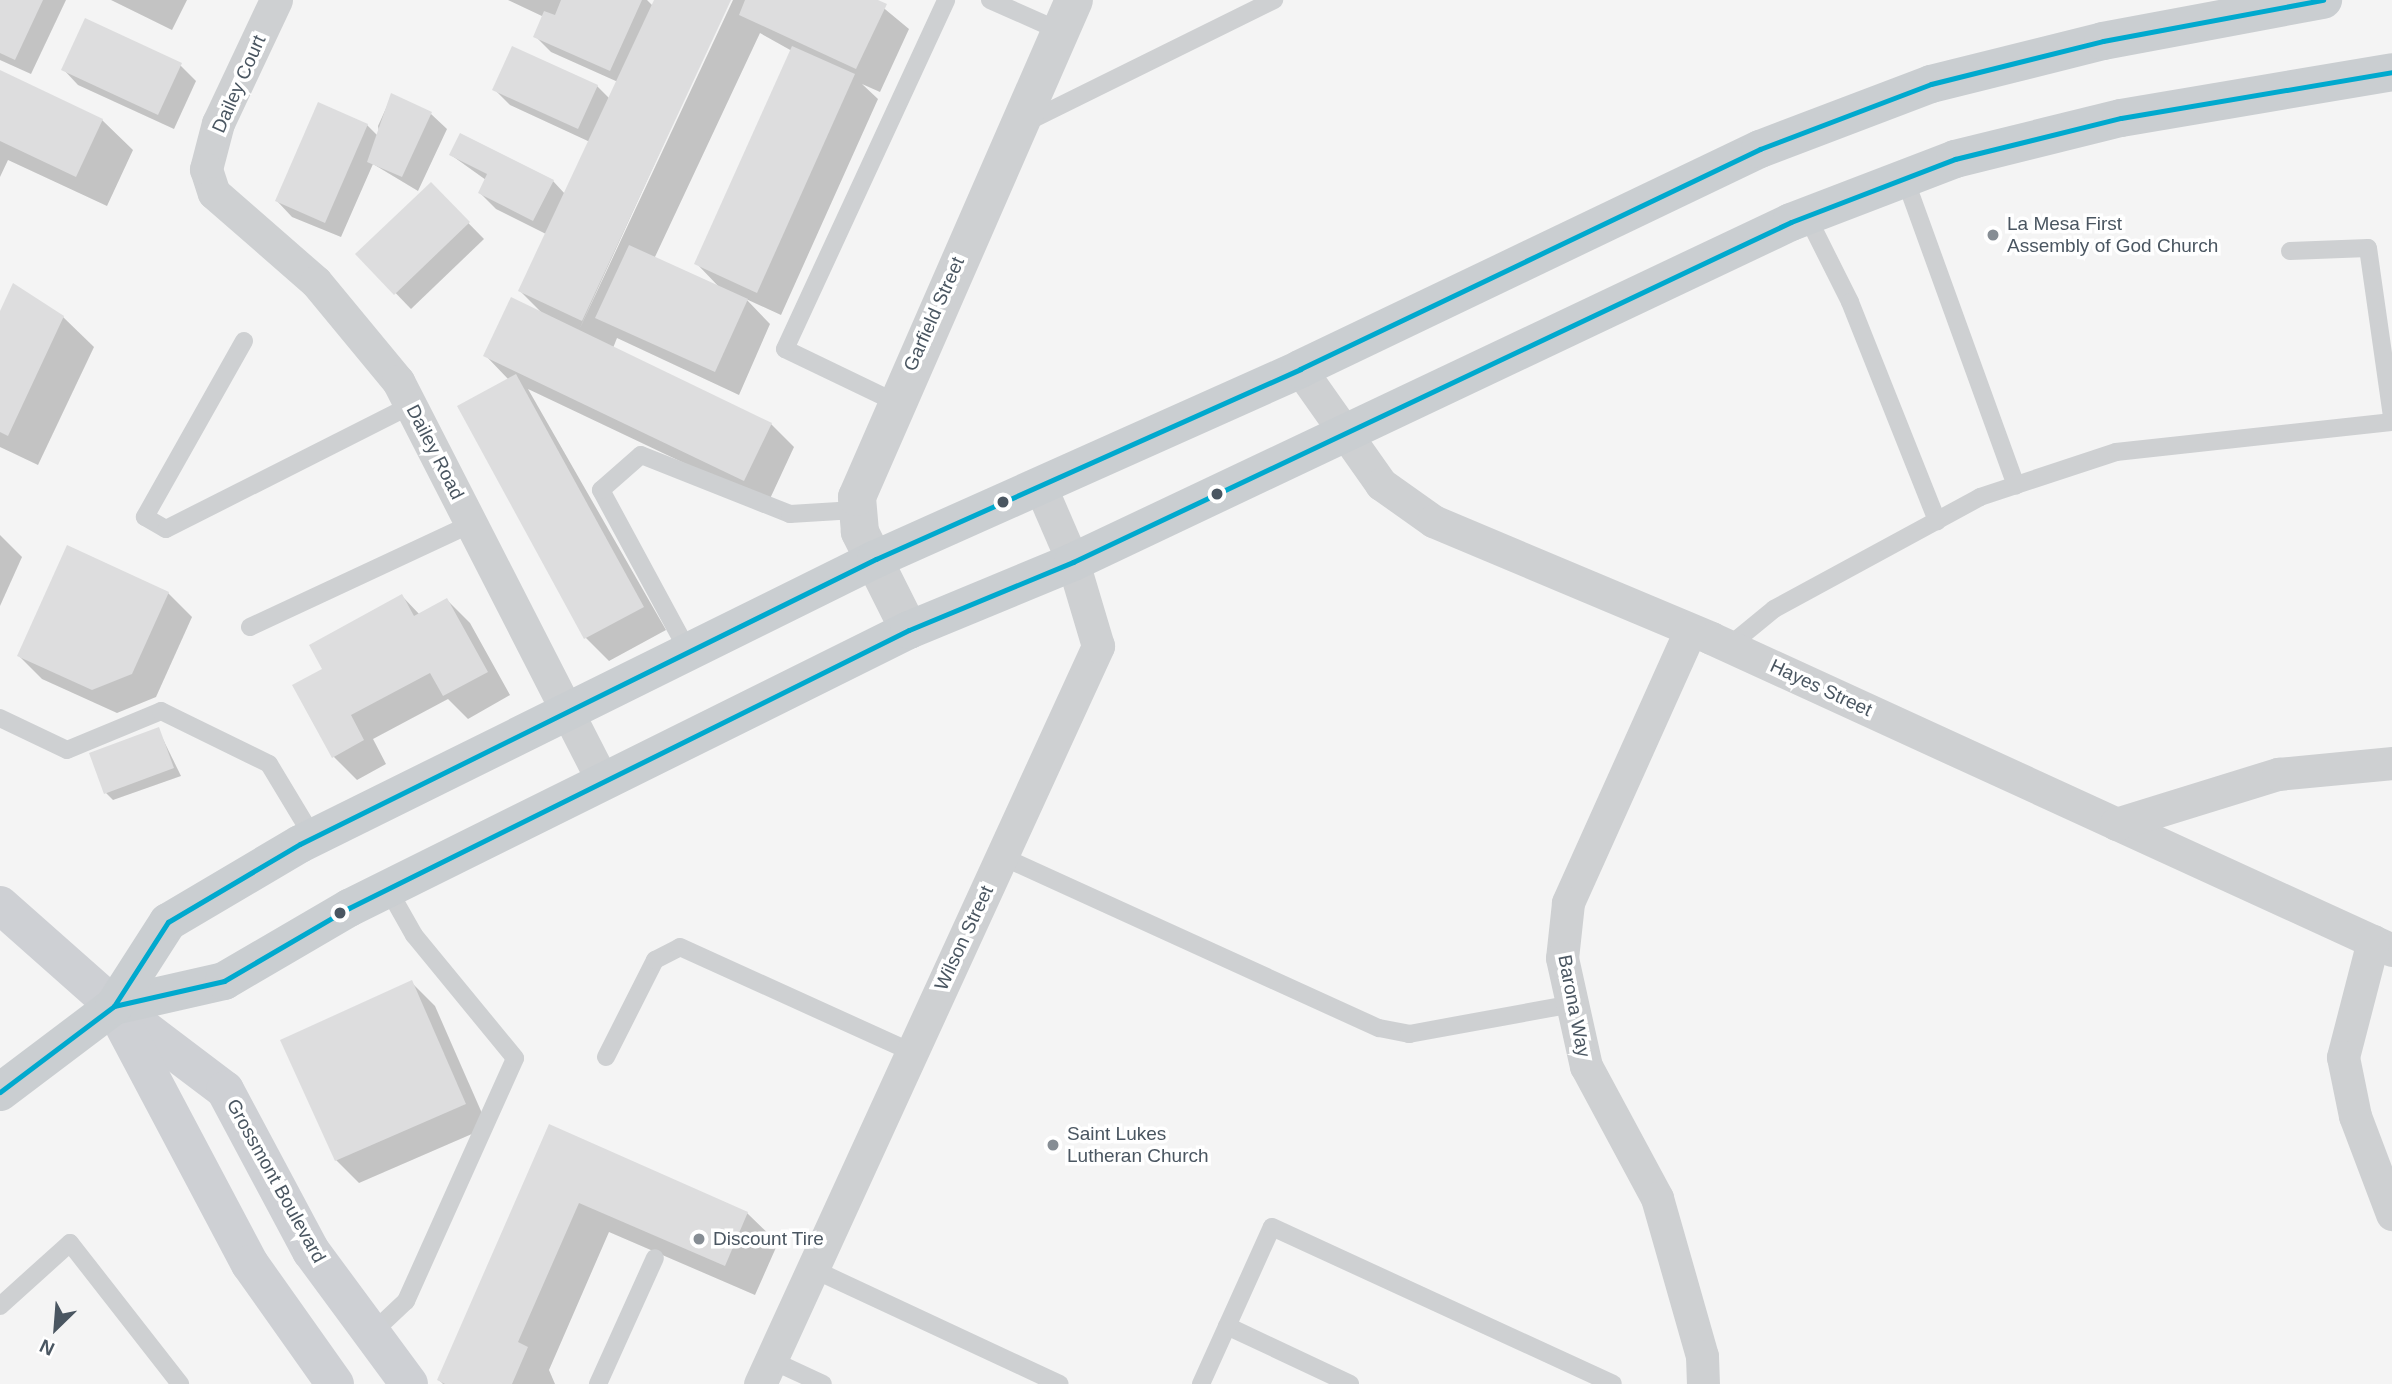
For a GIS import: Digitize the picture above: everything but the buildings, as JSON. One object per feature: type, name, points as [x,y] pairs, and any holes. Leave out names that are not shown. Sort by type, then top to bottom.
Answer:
[{"type":"main road","points":[[0,1092],[114,1006],[168,922],[313,837],[876,559],[1041,488],[1300,369],[1760,149],[1931,84],[2104,41],[2323,0]]},
{"type":"main road","points":[[114,1006],[224,981],[388,889],[909,630],[1073,562],[1807,216],[1955,159],[2121,118],[2392,72]]},
{"type":"main road","name":"Grossmont Boulevard","points":[[0,905],[114,1006],[225,1090],[311,1251],[409,1384]]},
{"type":"main road","name":"Grossmont Boulevard","points":[[114,1006],[250,1264],[335,1384]]},
{"type":"street","name":"Dailey Court","points":[[206,169],[218,122],[276,0]]},
{"type":"street","name":"Garfield Street","points":[[855,510],[895,402],[1067,15]]},
{"type":"street","name":"Dailey Road","points":[[206,169],[215,193],[316,282],[411,405],[603,781]]},
{"type":"street","name":"Hayes Street","points":[[1300,369],[1381,484],[1433,521],[1729,646],[2382,945]]},
{"type":"street","name":"Wilson Street","points":[[765,1372],[1098,646],[1073,562],[1041,488]]},
{"type":"street","points":[[855,510],[909,630]]},
{"type":"street","name":"Barona Way","points":[[1690,631],[1568,903],[1562,958],[1586,1066],[1657,1198],[1702,1356],[1703,1384]]},
{"type":"street","points":[[2116,824],[2278,774],[2392,763]]},
{"type":"street","points":[[2382,945],[2343,1057],[2355,1116],[2392,1214]]},
{"type":"lane","points":[[895,402],[785,349],[946,0]]},
{"type":"lane","points":[[990,0],[1067,15]]},
{"type":"lane","points":[[1016,128],[1274,0]]},
{"type":"lane","points":[[1905,178],[2016,485]]},
{"type":"lane","points":[[1807,216],[1850,302],[1937,521]]},
{"type":"lane","points":[[2290,251],[2368,248],[2392,416]]},
{"type":"lane","points":[[244,341],[145,517],[166,529],[411,405]]},
{"type":"lane","points":[[1729,646],[1774,609],[1937,521],[2016,485],[2116,452],[2392,422]]},
{"type":"lane","points":[[688,651],[601,490],[640,455],[790,514],[855,510]]},
{"type":"lane","points":[[250,627],[471,524]]},
{"type":"lane","points":[[0,718],[67,750],[161,711],[268,764],[313,837]]},
{"type":"lane","points":[[1001,856],[1379,1028],[1409,1034],[1572,1004]]},
{"type":"lane","points":[[372,1333],[406,1301],[515,1058],[414,935],[388,889]]},
{"type":"lane","points":[[606,1057],[655,960],[680,947],[911,1052]]},
{"type":"lane","points":[[1201,1384],[1272,1227],[1613,1384]]},
{"type":"lane","points":[[0,1306],[70,1243],[180,1384]]},
{"type":"lane","points":[[598,1384],[655,1258]]},
{"type":"lane","points":[[813,1269],[1060,1384]]},
{"type":"lane","points":[[1227,1326],[1350,1384]]},
{"type":"lane","points":[[765,1372],[823,1384]]},
{"type":"transit line","points":[[0,1092],[114,1006],[168,922],[300,844],[876,559],[1300,369],[1760,149],[1931,84],[2103,41],[2323,0]]},
{"type":"transit line","points":[[114,1006],[224,981],[349,908],[909,630],[1073,562],[1791,222],[1955,159],[2121,118],[2392,72]]},
{"type":"place","name":"La Mesa First Assembly of God Church","points":[[1993,235]]},
{"type":"place","name":"Saint Lukes Lutheran Church","points":[[1053,1145]]},
{"type":"place","name":"Discount Tire","points":[[699,1239]]}]
